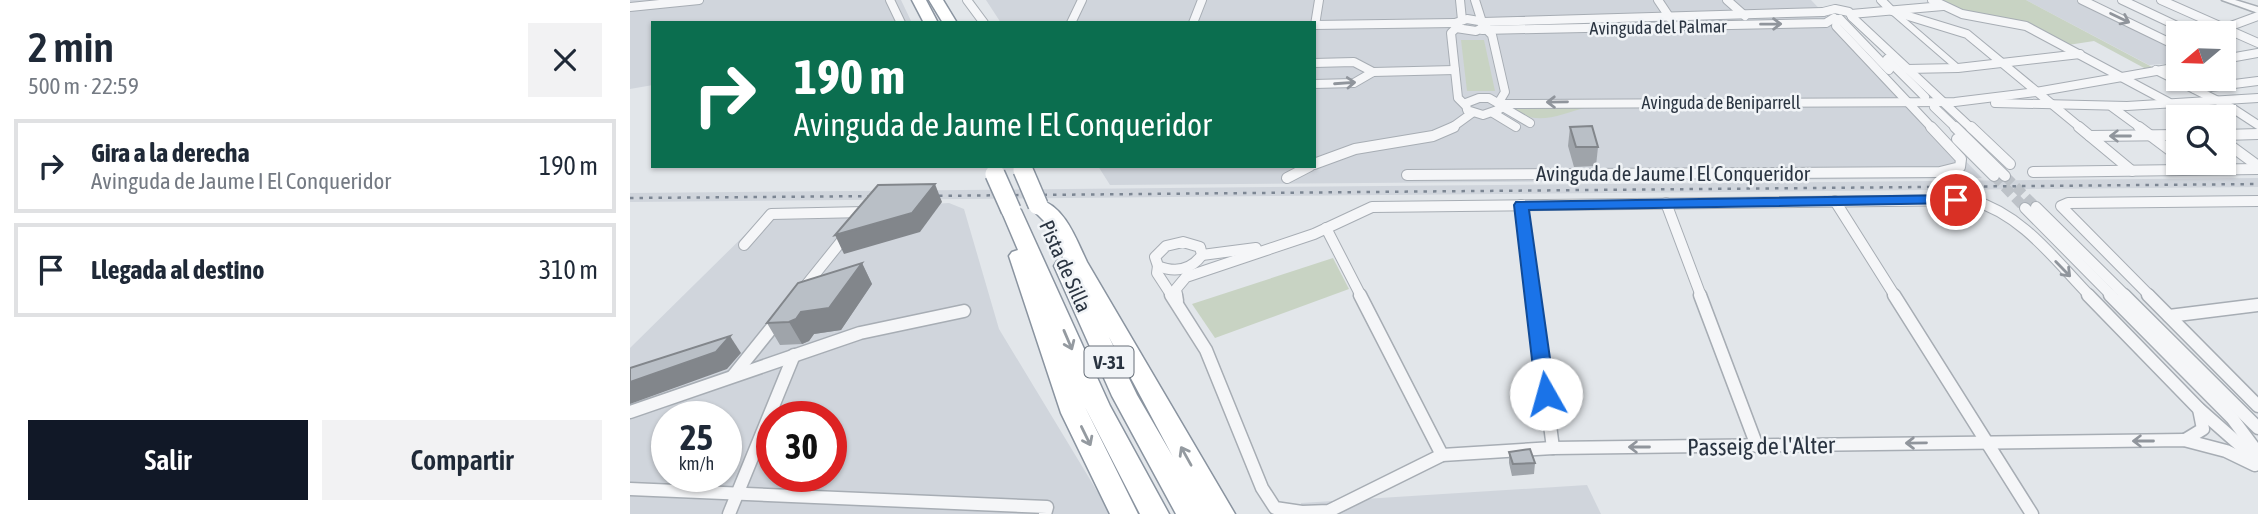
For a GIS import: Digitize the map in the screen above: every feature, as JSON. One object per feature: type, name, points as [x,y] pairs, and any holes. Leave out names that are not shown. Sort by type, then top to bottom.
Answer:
[{"type":"highway","points":[[919,0],[930,21]]},
{"type":"highway","points":[[936,0],[949,21]]},
{"type":"highway","name":"Pista de Silla","points":[[1022,168],[1125,396],[1191,514]]},
{"type":"highway","name":"Pista de Silla","points":[[994,170],[1097,406],[1155,514]]},
{"type":"highway","points":[[1038,205],[1059,224],[1076,262],[1221,514]]},
{"type":"highway","points":[[1011,210],[1012,236],[1074,413],[1124,514]]},
{"type":"street","points":[[630,7],[699,0]]},
{"type":"street","points":[[890,0],[900,21]]},
{"type":"street","points":[[967,0],[983,21]]},
{"type":"street","points":[[1072,21],[1083,0]]},
{"type":"street","points":[[1194,21],[1202,0]]},
{"type":"street","points":[[1316,21],[1319,0]]},
{"type":"street","points":[[1460,0],[1458,24],[1451,33],[1458,98],[1468,109],[1493,113],[1516,127]]},
{"type":"street","points":[[1475,0],[1484,26],[1492,35],[1505,92],[1493,113]]},
{"type":"street","points":[[1658,0],[1670,18]]},
{"type":"street","points":[[1727,0],[1745,16]]},
{"type":"street","points":[[1823,0],[1827,10],[1837,19],[1836,26],[1912,99]]},
{"type":"street","points":[[1832,0],[1908,69],[1931,103],[1994,176]]},
{"type":"street","points":[[1840,0],[1855,27],[2006,176]]},
{"type":"street","points":[[1881,0],[1958,68]]},
{"type":"street","points":[[1932,0],[1979,18],[2026,26],[2173,105],[2220,103],[2258,97]]},
{"type":"street","points":[[2082,0],[2166,40]]},
{"type":"street","points":[[2122,0],[2166,21]]},
{"type":"street","points":[[2161,0],[2208,21]]},
{"type":"street","points":[[2226,0],[2258,10]]},
{"type":"street","points":[[1849,14],[1943,6]]},
{"type":"street","name":"Avinguda del Palmar","points":[[1484,26],[1562,20],[1745,16],[1827,10],[1849,14]]},
{"type":"street","points":[[1892,11],[1967,34],[2132,171]]},
{"type":"street","name":"Avinguda del Palmar","points":[[1484,26],[1565,29],[1826,23],[1849,14]]},
{"type":"street","points":[[2236,24],[2258,16]]},
{"type":"street","points":[[1562,20],[1565,29]]},
{"type":"street","points":[[1458,24],[1469,32],[1484,26]]},
{"type":"street","points":[[1316,25],[1484,26]]},
{"type":"street","points":[[2236,33],[2258,43]]},
{"type":"street","points":[[2157,36],[2166,35]]},
{"type":"street","points":[[2236,57],[2258,53]]},
{"type":"street","points":[[1908,69],[1958,68],[2080,54]]},
{"type":"street","points":[[1316,63],[1358,63],[1368,66],[1373,72]]},
{"type":"street","points":[[1955,102],[2036,92],[2166,69]]},
{"type":"street","points":[[1316,84],[1353,83],[1367,78],[1373,72],[1455,70]]},
{"type":"street","points":[[2156,71],[2166,76]]},
{"type":"street","points":[[2236,84],[2258,81]]},
{"type":"street","points":[[2197,91],[2258,125]]},
{"type":"street","name":"Avinguda de Beniparrell","points":[[1468,109],[1471,100],[1479,98],[1500,104],[1912,99],[1931,103],[1955,102]]},
{"type":"street","name":"Avinguda de Jaume I El Conqueridor","points":[[1407,175],[1940,172],[1960,167],[1961,159],[1912,99]]},
{"type":"street","points":[[1955,102],[2112,107],[2166,105]]},
{"type":"street","points":[[1931,103],[2010,164]]},
{"type":"street","points":[[1500,104],[1530,123]]},
{"type":"street","points":[[2112,107],[2166,148]]},
{"type":"street","points":[[1316,164],[1356,149],[1440,133],[1463,123],[1468,109]]},
{"type":"street","points":[[2236,135],[2258,134]]},
{"type":"street","points":[[2090,136],[2166,135]]},
{"type":"street","points":[[2236,150],[2258,167]]},
{"type":"street","points":[[2236,168],[2258,167]]},
{"type":"street","points":[[1287,178],[1306,168]]},
{"type":"street","points":[[2033,172],[2166,170]]},
{"type":"street","name":"Avinguda de Jaume I El Conqueridor","points":[[1287,244],[1326,228],[1349,214],[1372,207],[1972,200],[1995,207],[2016,220],[2199,409],[2257,463]]},
{"type":"street","points":[[1835,201],[2032,514]]},
{"type":"street","points":[[2258,201],[2062,205],[2258,406]]},
{"type":"street","points":[[1666,203],[1757,446]]},
{"type":"street","points":[[1521,205],[1553,447]]},
{"type":"street","points":[[2257,463],[2232,418],[2031,207],[2258,428]]},
{"type":"street","points":[[744,245],[771,215],[865,212],[799,294]]},
{"type":"street","points":[[1326,228],[1442,455]]},
{"type":"street","points":[[1177,301],[1157,273],[1157,253],[1175,243],[1196,244],[1198,259],[1210,267]]},
{"type":"street","points":[[1158,266],[1175,270],[1198,259],[1287,244]]},
{"type":"street","points":[[1177,301],[1176,289],[1186,277],[1287,244]]},
{"type":"street","name":"Passeig de l'Alter","points":[[1177,301],[1206,351],[1262,488],[1275,508],[1304,513],[1329,511],[1442,455],[1553,447],[2184,440],[2226,450],[2257,463]]},
{"type":"street","points":[[2169,316],[2258,305]]},
{"type":"street","points":[[630,412],[873,329],[964,311]]},
{"type":"street","points":[[732,376],[782,315]]},
{"type":"street","points":[[742,482],[794,355]]},
{"type":"street","points":[[2245,394],[2258,391]]},
{"type":"street","points":[[2184,440],[2197,435],[2203,429],[2199,409]]},
{"type":"street","points":[[630,489],[651,490]]},
{"type":"street","points":[[729,514],[738,492],[1046,511]]},
{"type":"shaded area","points":[[630,0],[901,0],[911,21],[651,21],[651,85],[630,89]]},
{"type":"shaded area","points":[[986,0],[1811,0],[1982,178],[1110,185],[1099,168],[1316,168],[1316,21],[1000,21]]},
{"type":"shaded area","points":[[2026,0],[2079,0],[2166,44],[2166,64],[2149,65]]},
{"type":"shaded area","points":[[2258,178],[2258,187],[630,202],[630,193]]},
{"type":"shaded area","points":[[949,203],[964,209],[999,329],[1097,491],[1115,514],[630,514],[630,348],[767,213]]},
{"type":"shaded area","points":[[1587,485],[1601,514],[1302,514],[1301,503]]},
{"type":"green space","points":[[1938,0],[2026,0],[2154,68],[2146,69],[2094,41],[2068,45],[2027,24],[1960,11]]},
{"type":"green space","points":[[1461,40],[1484,40],[1495,91],[1467,91]]},
{"type":"green space","points":[[1514,105],[1588,107],[1558,116],[1539,118],[1520,114],[1511,108]]},
{"type":"green space","points":[[1333,258],[1349,289],[1215,338],[1192,304]]},
{"type":"building","points":[[1592,126],[1598,147],[1576,147],[1570,127]]},
{"type":"building","points":[[935,184],[912,213],[835,235],[878,185]]},
{"type":"building","points":[[862,263],[829,308],[801,312],[796,319],[789,322],[767,323],[798,283]]},
{"type":"building","points":[[730,336],[716,352],[630,382],[630,368]]},
{"type":"building","points":[[1530,449],[1535,463],[1513,464],[1509,452]]},
{"type":"tunnel","points":[[1994,176],[2025,208]]},
{"type":"tunnel","points":[[2005,176],[2036,207]]},
{"type":"railway","points":[[920,196],[2258,184]]},
{"type":"railway","points":[[630,198],[885,196]]},
{"type":"route","points":[[1546,394],[1521,205],[1956,200]]}]
